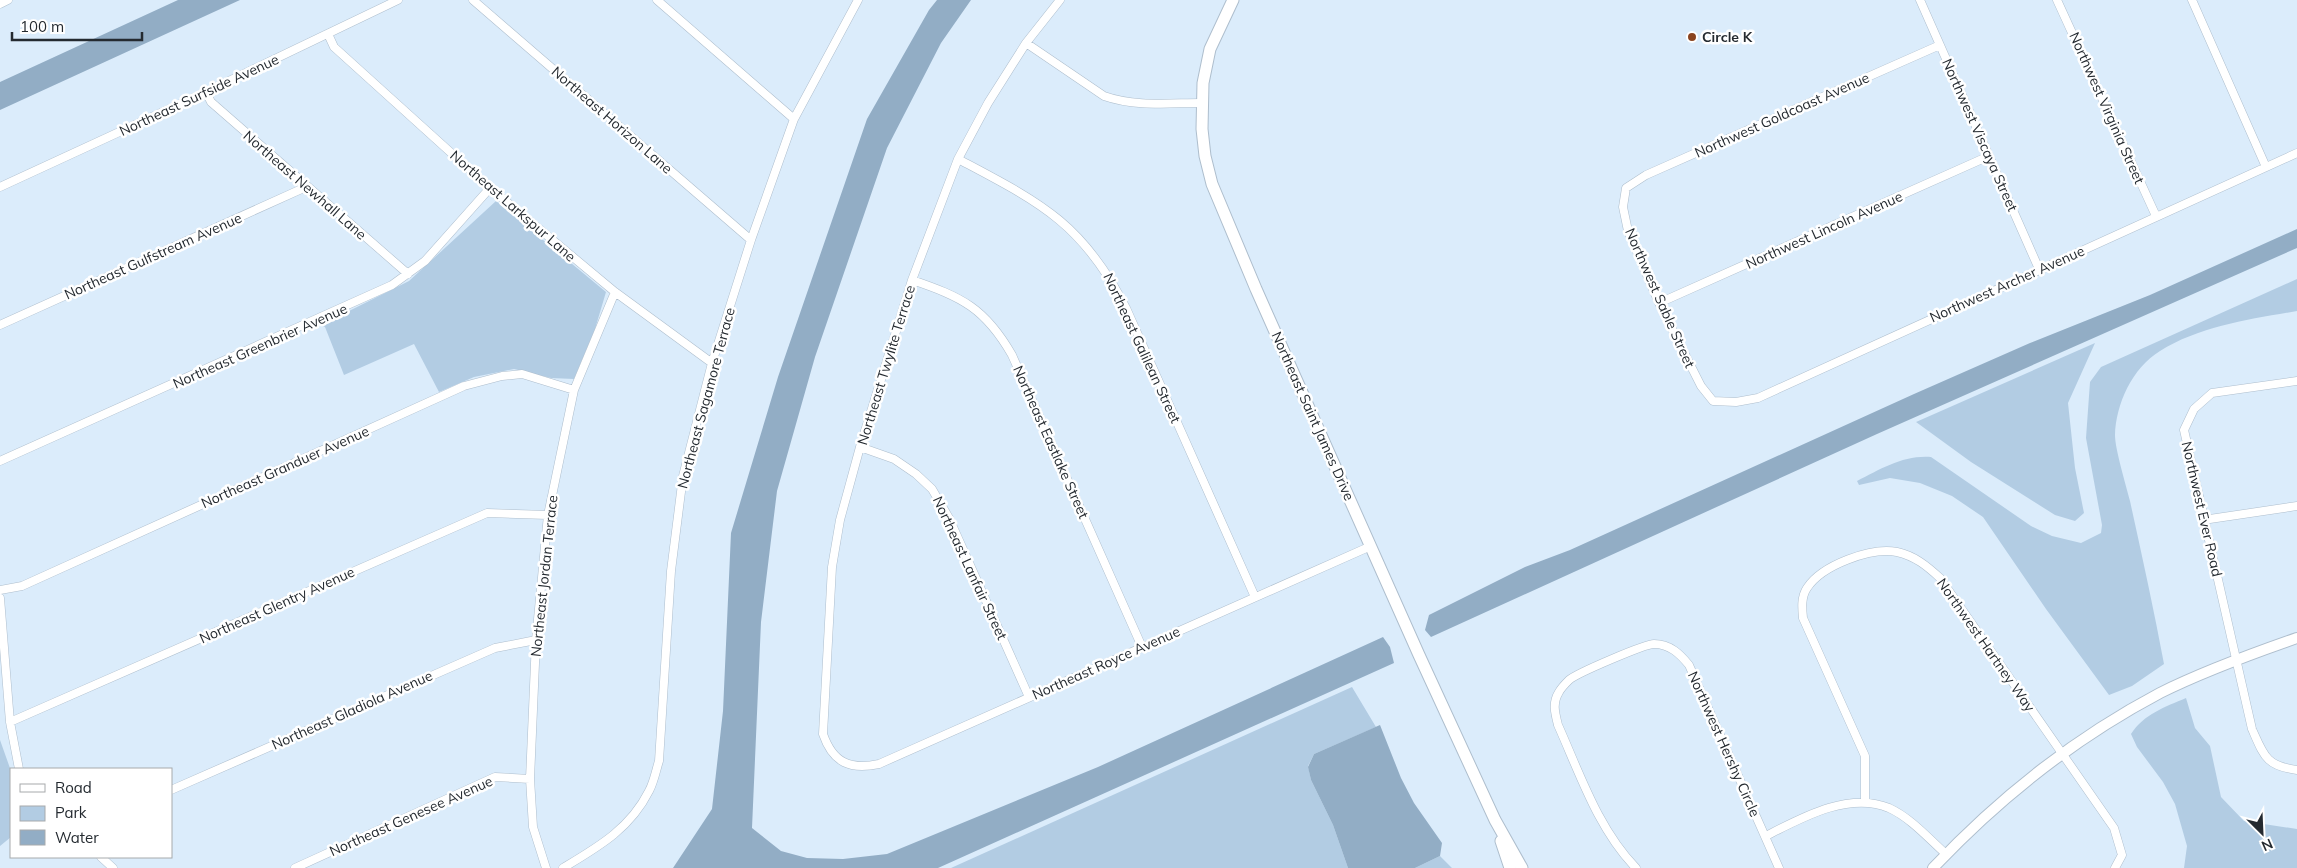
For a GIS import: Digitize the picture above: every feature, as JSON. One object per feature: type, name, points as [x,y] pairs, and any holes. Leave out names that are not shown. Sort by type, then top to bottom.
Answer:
[{"type":"main road","name":"Northeast Saint James Drive","points":[[1232,0],[1210,49],[1203,83],[1202,103],[1205,156],[1215,193],[1495,820],[1522,868]]},
{"type":"main road","name":"Northeast Saint James Drive","points":[[1495,820],[1510,868]]},
{"type":"street","points":[[0,4],[8,0]]},
{"type":"street","name":"Northeast Surfside Avenue","points":[[0,188],[398,0]]},
{"type":"street","name":"Northeast Horizon Lane","points":[[473,0],[751,240]]},
{"type":"street","points":[[657,0],[794,119]]},
{"type":"street","points":[[846,0],[856,3]]},
{"type":"street","name":"Northeast Twylite Terrace","points":[[839,760],[832,754],[823,734],[832,567],[840,520],[860,447],[912,280],[958,159],[988,103],[1026,43],[1060,0]]},
{"type":"street","name":"Northwest Viscaya Street","points":[[1920,0],[2039,269]]},
{"type":"street","name":"Northwest Virginia Street","points":[[2058,0],[2156,216]]},
{"type":"street","points":[[2192,0],[2266,167]]},
{"type":"street","name":"Northeast Sagamore Terrace","points":[[563,868],[604,844],[633,816],[650,790],[659,761],[670,571],[683,476],[712,363],[751,240],[794,119],[856,3]]},
{"type":"street","name":"Northeast Larkspur Lane","points":[[328,34],[334,47],[490,188],[616,292],[712,363]]},
{"type":"street","points":[[1026,43],[1104,96],[1138,103],[1202,103]]},
{"type":"street","name":"Northwest Goldcoast Avenue","points":[[1626,188],[1646,175],[1940,45]]},
{"type":"street","name":"Northeast Newhall Lane","points":[[206,92],[211,102],[306,187],[408,274]]},
{"type":"street","name":"Northwest Archer Avenue","points":[[1713,402],[1736,402],[1758,398],[2297,153]]},
{"type":"street","name":"Northwest Lincoln Avenue","points":[[1660,303],[1989,156]]},
{"type":"street","name":"Northeast Galilean Street","points":[[958,159],[1027,196],[1053,214],[1074,232],[1102,265],[1126,308],[1255,597]]},
{"type":"street","name":"Northeast Gulfstream Avenue","points":[[0,325],[306,187]]},
{"type":"street","name":"Northeast Greenbrier Avenue","points":[[0,461],[392,285],[425,261],[490,188]]},
{"type":"street","name":"Northwest Sable Street","points":[[1626,188],[1623,207],[1628,231],[1660,303],[1701,386],[1713,402]]},
{"type":"street","name":"Northeast Eastlake Street","points":[[912,280],[949,292],[973,307],[989,321],[1002,338],[1012,355],[1142,648]]},
{"type":"street","name":"Northeast Jordan Terrace","points":[[546,868],[533,827],[530,779],[536,640],[548,515],[574,390],[616,292]]},
{"type":"street","name":"Northeast Granduer Avenue","points":[[0,590],[22,586],[464,386],[502,376],[522,374],[574,390]]},
{"type":"street","name":"Northwest Ever Road","points":[[2297,381],[2212,393],[2194,409],[2184,430],[2252,729],[2263,754],[2278,767],[2297,770]]},
{"type":"street","name":"Northeast Lanfair Street","points":[[860,447],[894,459],[916,474],[932,489],[950,518],[1030,697]]},
{"type":"street","points":[[2203,520],[2297,506]]},
{"type":"street","name":"Northeast Glentry Avenue","points":[[10,722],[486,513],[548,515]]},
{"type":"street","name":"Northeast Royce Avenue","points":[[839,760],[849,765],[863,767],[879,764],[1371,546]]},
{"type":"street","name":"Northwest Hartney Way","points":[[1865,802],[1865,756],[1804,618],[1802,604],[1806,590],[1823,571],[1864,554],[1879,551],[1896,552],[1912,556],[1926,565],[1940,578],[2062,752],[2114,828],[2122,855],[2114,868]]},
{"type":"street","points":[[0,598],[10,722],[19,768]]},
{"type":"street","points":[[1933,868],[2033,774],[2062,752],[2116,718],[2161,693],[2237,659],[2297,638]]},
{"type":"street","name":"Northeast Gladiola Avenue","points":[[172,790],[495,648],[536,640]]},
{"type":"street","name":"Northwest Hershy Circle","points":[[1636,868],[1612,838],[1597,812],[1558,725],[1554,711],[1559,691],[1569,680],[1640,647],[1654,644],[1666,646],[1678,652],[1689,665],[1779,868]]},
{"type":"street","name":"Northeast Genesee Avenue","points":[[295,868],[495,777],[530,779]]},
{"type":"street","points":[[1766,836],[1791,824],[1846,803],[1865,802],[1889,808],[1904,817],[1946,854]]},
{"type":"street","points":[[102,858],[113,868]]},
{"type":"green space","points":[[496,201],[606,292],[595,329],[574,379],[551,378],[514,369],[474,377],[439,392],[414,344],[344,375],[325,327],[321,325],[409,281]]},
{"type":"green space","points":[[2297,279],[2297,311],[2209,329],[2175,342],[2150,358],[2141,367],[2122,399],[2116,423],[2115,441],[2130,501],[2164,664],[2132,686],[2109,695],[2046,609],[1983,517],[1952,496],[1920,483],[1890,478],[1859,485],[1857,481],[1911,458],[1931,457],[2031,526],[2052,536],[2081,543],[2101,533],[2102,525],[2086,438],[2090,382],[2101,367]]},
{"type":"green space","points":[[2095,343],[2068,403],[2075,468],[2084,513],[2075,521],[2055,515],[1971,462],[1916,422]]},
{"type":"green space","points":[[1352,687],[1376,727],[1314,754],[1308,766],[1311,780],[1333,825],[1348,868],[951,868]]},
{"type":"green space","points":[[2186,698],[2195,728],[2210,746],[2221,797],[2244,821],[2297,829],[2297,868],[2184,868],[2187,846],[2175,804],[2163,782],[2137,747],[2131,734],[2149,716]]},
{"type":"green space","points":[[0,740],[10,768],[10,838],[0,846]]},
{"type":"green space","points":[[1440,856],[1452,868],[1415,868]]},
{"type":"water","points":[[178,0],[240,0],[0,110],[0,82]]},
{"type":"water","points":[[937,0],[971,0],[941,43],[887,148],[815,357],[777,491],[761,622],[752,828],[781,851],[807,858],[843,859],[887,854],[1098,767],[1383,637],[1390,647],[1394,663],[938,868],[673,868],[712,809],[723,711],[731,533],[778,377],[867,119],[929,10]]},
{"type":"water","points":[[2297,229],[2297,248],[1877,434],[1431,637],[1425,630],[1429,615],[1525,567],[1570,550],[2030,343],[2150,295]]},
{"type":"water","points":[[1380,725],[1401,778],[1414,803],[1442,843],[1440,856],[1415,868],[1348,868],[1333,825],[1311,780],[1308,767],[1314,754]]},
{"type":"place","name":"Circle K","points":[[1692,37]]}]
